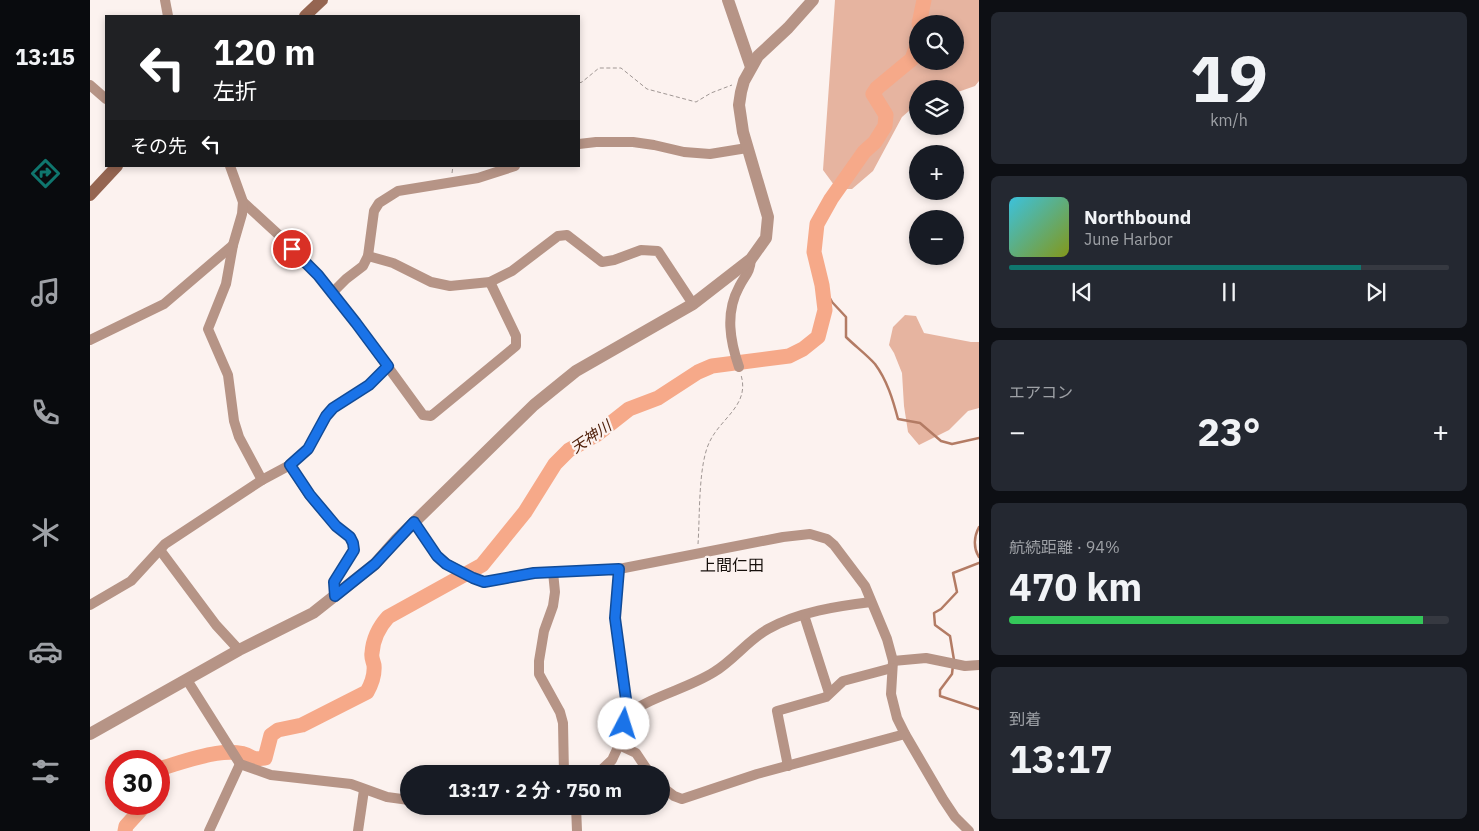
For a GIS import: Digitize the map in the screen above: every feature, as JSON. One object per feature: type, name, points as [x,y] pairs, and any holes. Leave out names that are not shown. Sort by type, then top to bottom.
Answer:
[{"type":"main road","points":[[306,15],[322,0]]},
{"type":"main road","points":[[90,195],[116,167]]},
{"type":"street","points":[[166,0],[168,15]]},
{"type":"street","points":[[728,0],[750,67]]},
{"type":"street","points":[[90,734],[239,650],[313,613],[375,564],[414,522],[534,405],[576,371],[693,304],[751,258],[766,238],[768,217],[743,132],[739,105],[744,81],[750,67],[758,56],[788,28],[813,0]]},
{"type":"street","points":[[90,85],[105,98]]},
{"type":"street","points":[[580,144],[633,142],[684,152],[710,154],[747,148]]},
{"type":"street","points":[[230,167],[243,202],[242,214],[233,246],[226,284],[208,329],[228,375],[234,420],[239,437],[262,480]]},
{"type":"street","points":[[332,294],[346,279],[363,266],[368,256],[374,211],[379,203],[388,196],[398,191],[478,178],[512,167]]},
{"type":"street","points":[[243,202],[318,275],[423,415],[431,416],[516,346],[516,336],[490,282]]},
{"type":"street","points":[[368,256],[393,263],[431,282],[450,286],[490,282],[512,271],[558,236],[567,236],[602,262],[614,260],[641,250],[658,251],[693,304]]},
{"type":"street","points":[[90,340],[164,304],[233,246]]},
{"type":"street","points":[[739,367],[730,334],[732,305],[739,286],[750,269],[751,258]]},
{"type":"street","points":[[90,605],[131,581],[165,544],[262,480],[290,465],[308,449],[326,416],[333,408],[369,385],[388,366]]},
{"type":"street","points":[[290,465],[310,495],[336,526],[350,537],[353,543],[354,550],[334,582],[335,596]]},
{"type":"street","points":[[414,522],[437,556],[446,564],[484,582],[534,573],[619,569],[784,537],[810,534],[820,536],[834,545],[865,586],[887,639],[892,665],[891,694],[893,705],[905,734],[947,805],[955,817],[969,831]]},
{"type":"street","points":[[160,550],[216,625],[239,650]]},
{"type":"street","points":[[607,765],[612,760],[619,745],[620,734],[628,714],[615,618],[619,569]]},
{"type":"street","points":[[553,572],[554,606],[544,632],[539,661],[539,674],[562,717],[564,765]]},
{"type":"street","points":[[628,714],[640,706],[713,673],[768,629],[804,615],[871,602]]},
{"type":"street","points":[[804,615],[829,693]]},
{"type":"street","points":[[788,766],[778,711],[826,697],[843,681],[892,665],[926,658],[965,666],[979,665]]},
{"type":"street","points":[[187,680],[240,764],[270,775],[351,784],[387,798],[400,799]]},
{"type":"street","points":[[670,793],[682,799],[757,774],[905,734]]},
{"type":"street","points":[[619,745],[636,753],[644,765]]},
{"type":"street","points":[[209,831],[240,764]]},
{"type":"street","points":[[358,831],[364,790]]},
{"type":"street","points":[[576,815],[577,831]]},
{"type":"path","points":[[580,83],[599,68],[621,68],[647,89],[696,102],[711,93],[744,81]]},
{"type":"path","points":[[697,553],[705,452],[716,430],[730,417],[743,394],[744,383],[739,367]]},
{"type":"shaded area","points":[[835,0],[979,0],[979,81],[975,86],[964,90],[964,80],[909,80],[909,111],[902,117],[873,171],[852,189],[837,189],[823,170]]},
{"type":"shaded area","points":[[905,315],[916,316],[924,333],[979,342],[979,408],[968,411],[949,430],[919,445],[908,432],[902,373],[889,345],[893,327]]},
{"type":"waterway","name":"天神川","points":[[921,15],[924,0]]},
{"type":"waterway","name":"天神川","points":[[170,766],[194,758],[233,752],[245,754],[254,759],[265,758],[271,735],[278,730],[302,725],[367,692],[374,672],[372,656],[374,643],[379,629],[388,617],[482,565],[525,512],[555,464],[569,450],[596,435],[629,409],[658,398],[698,372],[712,366],[789,356],[803,349],[818,337],[825,310],[822,285],[814,252],[817,224],[831,199],[885,126],[886,115],[873,94],[877,88],[909,61]]},
{"type":"waterway","points":[[822,285],[832,302],[846,317],[846,337],[875,364],[883,377],[892,397],[898,419],[920,423],[941,441],[952,444],[979,438]]},
{"type":"waterway","points":[[979,527],[975,542],[979,557]]},
{"type":"waterway","points":[[954,660],[950,636],[935,625],[934,613],[941,609],[957,592],[953,573],[979,563]]},
{"type":"waterway","points":[[953,665],[952,674],[940,690],[940,696],[979,709]]},
{"type":"waterway","name":"天神川","points":[[125,831],[126,826],[136,815]]},
{"type":"district","name":"上間仁田","points":[[732,565]]},
{"type":"route","points":[[292,249],[318,275],[388,366],[369,385],[333,408],[326,416],[308,449],[290,465],[310,495],[336,526],[350,537],[353,543],[354,550],[334,582],[335,596],[375,564],[414,522],[437,556],[446,564],[484,582],[534,573],[619,569],[615,618],[628,714],[624,724]]}]
